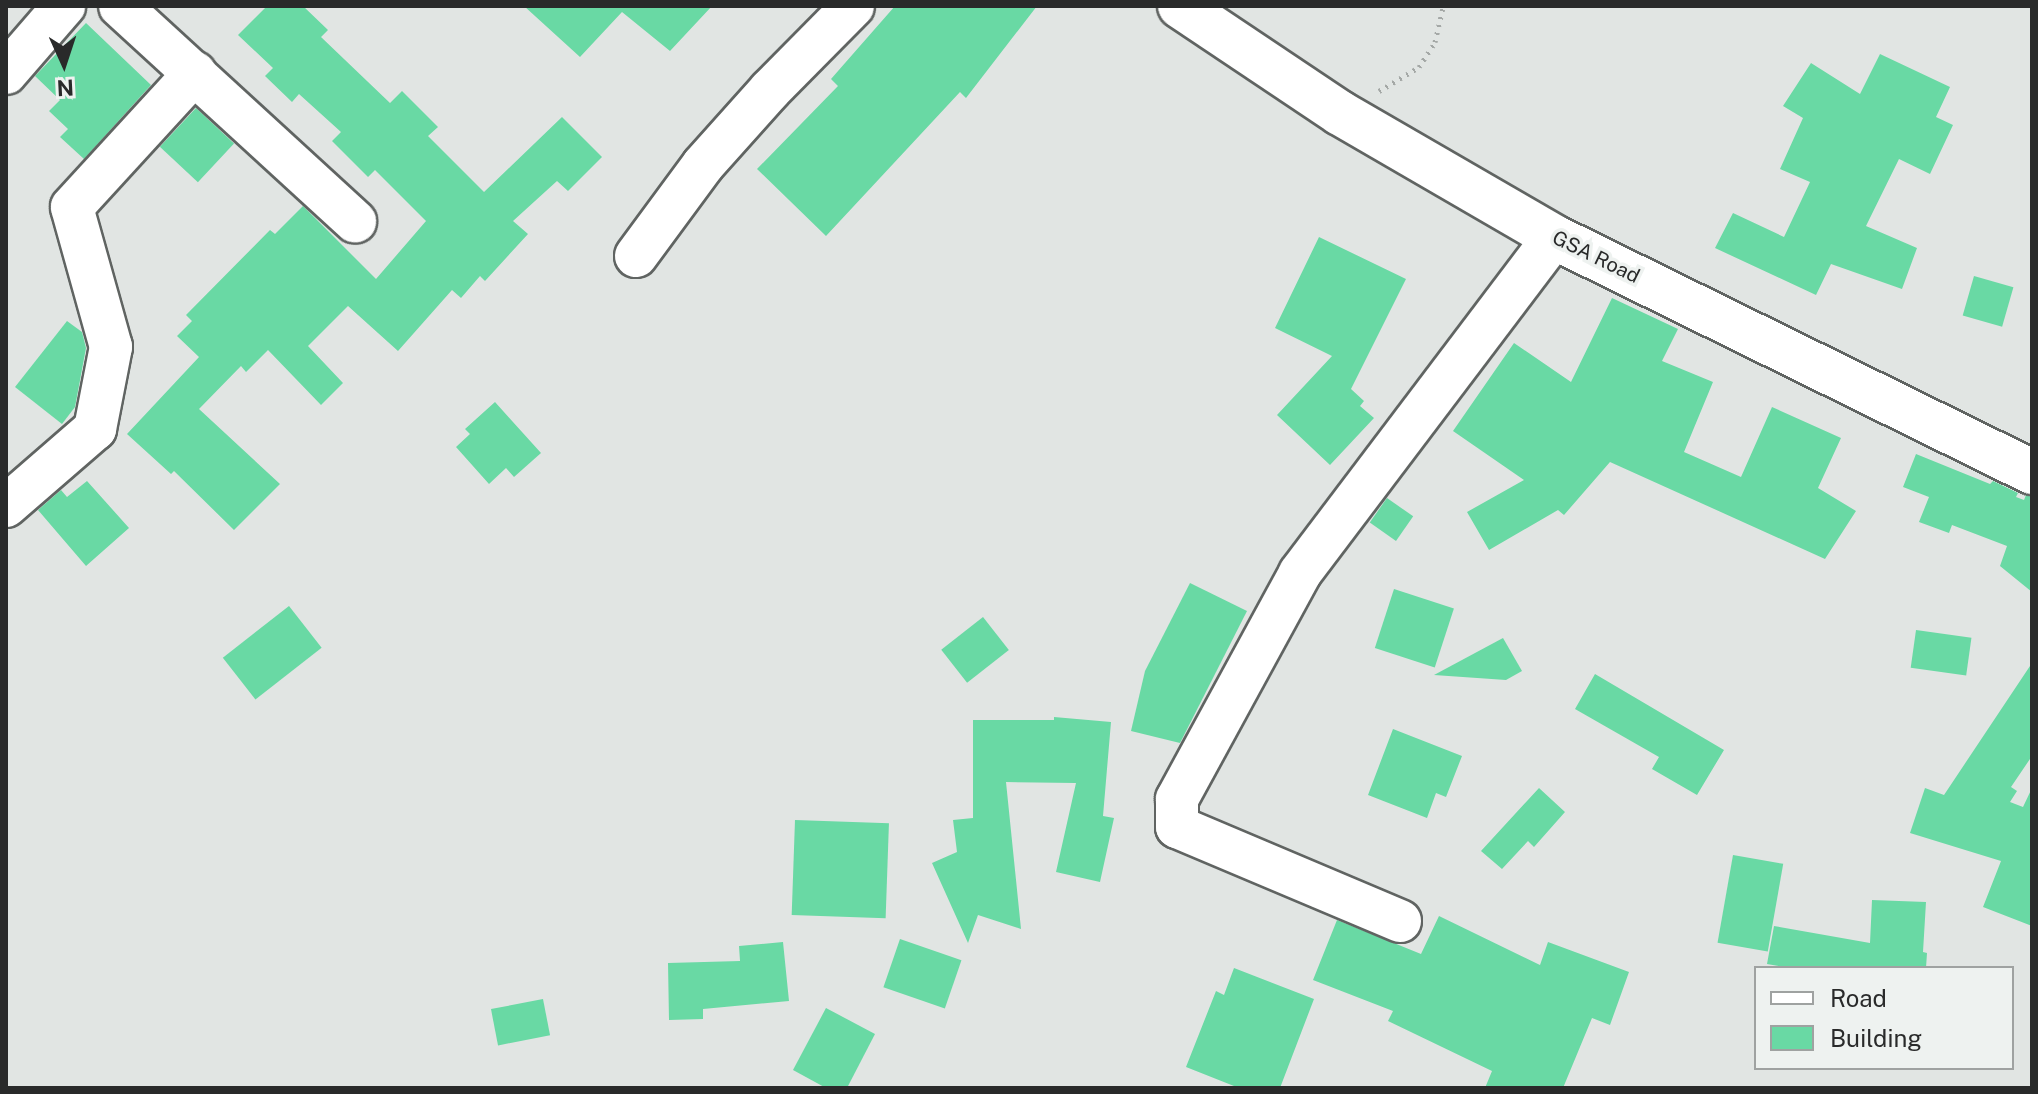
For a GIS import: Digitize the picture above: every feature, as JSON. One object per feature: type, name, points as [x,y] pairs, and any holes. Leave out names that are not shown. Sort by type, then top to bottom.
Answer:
[{"type":"street","points":[[6,73],[64,6]]},
{"type":"street","points":[[120,6],[355,221]]},
{"type":"street","points":[[636,256],[703,165],[770,90],[853,6]]},
{"type":"street","name":"GSA Road","points":[[1180,6],[1340,113],[1554,237],[2032,472]]},
{"type":"street","points":[[6,506],[95,429],[111,347],[72,207],[195,73]]},
{"type":"street","points":[[1400,921],[1177,827],[1177,799],[1300,573],[1554,237]]},
{"type":"path","points":[[1340,113],[1419,67],[1435,42],[1443,6]]},
{"type":"building","points":[[267,6],[303,6],[328,30],[321,37],[390,103],[402,91],[438,127],[428,136],[484,192],[562,117],[602,157],[568,191],[557,181],[513,221],[528,234],[485,281],[480,276],[461,298],[452,290],[398,351],[348,306],[308,346],[343,383],[321,405],[268,350],[246,372],[241,366],[199,409],[280,484],[234,530],[174,471],[171,474],[127,434],[199,357],[177,336],[192,321],[186,315],[270,230],[275,234],[303,206],[376,279],[426,221],[375,170],[368,177],[332,141],[341,132],[299,94],[292,102],[265,76],[273,68],[238,35]]},
{"type":"building","points":[[524,6],[712,6],[670,51],[622,12],[580,57]]},
{"type":"building","points":[[895,6],[1037,6],[966,98],[960,92],[826,236],[757,169],[838,86],[831,79]]},
{"type":"building","points":[[86,23],[151,85],[84,159],[60,137],[68,129],[49,111],[60,100],[35,76]]},
{"type":"building","points":[[1880,54],[1950,87],[1936,117],[1953,125],[1930,174],[1899,159],[1866,226],[1917,248],[1902,289],[1831,264],[1816,295],[1715,248],[1733,213],[1784,237],[1810,182],[1780,169],[1803,118],[1783,106],[1811,63],[1860,94]]},
{"type":"building","points":[[196,108],[234,143],[198,182],[160,147]]},
{"type":"building","points":[[1319,237],[1406,279],[1351,389],[1364,401],[1360,406],[1374,418],[1330,465],[1277,415],[1332,356],[1275,328]]},
{"type":"building","points":[[1974,276],[2013,287],[2002,327],[1963,315]]},
{"type":"building","points":[[1612,298],[1678,329],[1662,361],[1713,382],[1684,452],[1741,477],[1772,407],[1841,438],[1818,488],[1856,511],[1825,559],[1610,462],[1564,515],[1558,510],[1489,550],[1467,512],[1524,480],[1453,431],[1514,343],[1571,382]]},
{"type":"building","points":[[67,321],[82,332],[86,348],[75,407],[62,424],[15,387]]},
{"type":"building","points":[[495,402],[541,453],[514,477],[506,468],[489,484],[456,447],[470,434],[465,429]]},
{"type":"building","points":[[1916,454],[1990,484],[1993,481],[2018,493],[2016,497],[2024,500],[2026,495],[2032,497],[2032,592],[2000,566],[2007,546],[1952,525],[1949,533],[1919,522],[1929,497],[1903,487]]},
{"type":"building","points":[[87,481],[129,528],[86,566],[38,510],[61,490],[67,497]]},
{"type":"building","points":[[1387,498],[1413,516],[1396,541],[1370,523]]},
{"type":"building","points":[[1190,583],[1247,611],[1180,743],[1131,731],[1145,671]]},
{"type":"building","points":[[1394,589],[1454,608],[1435,667],[1375,648]]},
{"type":"building","points":[[289,606],[322,648],[255,699],[223,658]]},
{"type":"building","points":[[983,617],[1009,650],[967,683],[941,650]]},
{"type":"building","points":[[1916,630],[1971,638],[1966,675],[1911,668]]},
{"type":"building","points":[[1503,638],[1522,671],[1506,680],[1434,675]]},
{"type":"building","points":[[2032,663],[2032,756],[2011,787],[2017,791],[2010,802],[2023,807],[2032,788],[2032,926],[1983,907],[2001,861],[1910,833],[1925,788],[1944,795]]},
{"type":"building","points":[[1595,674],[1724,750],[1697,795],[1652,769],[1659,757],[1575,709]]},
{"type":"building","points":[[1054,717],[1111,722],[1103,816],[1114,818],[1100,882],[1056,872],[1076,783],[1006,782],[1021,929],[978,915],[968,943],[932,863],[957,852],[953,820],[973,818],[973,720],[1054,720]]},
{"type":"building","points":[[1393,729],[1462,756],[1446,797],[1436,793],[1427,818],[1368,795]]},
{"type":"building","points":[[1539,788],[1565,812],[1534,847],[1528,841],[1502,869],[1481,851]]},
{"type":"building","points":[[795,820],[889,823],[886,918],[792,915]]},
{"type":"building","points":[[1733,855],[1783,864],[1768,952],[1718,943]]},
{"type":"building","points":[[1872,900],[1926,902],[1923,952],[1927,953],[1926,966],[1767,964],[1774,926],[1870,943]]},
{"type":"building","points":[[1439,916],[1540,965],[1548,942],[1629,972],[1610,1025],[1592,1018],[1563,1088],[1485,1088],[1492,1071],[1388,1021],[1393,1011],[1313,980],[1337,920],[1421,954]]},
{"type":"building","points":[[900,939],[961,960],[945,1008],[883,987]]},
{"type":"building","points":[[783,942],[789,1001],[703,1009],[703,1019],[669,1020],[668,963],[740,961],[739,946]]},
{"type":"building","points":[[1234,968],[1314,999],[1280,1088],[1239,1088],[1186,1067],[1216,991],[1224,995]]},
{"type":"building","points":[[543,999],[550,1035],[498,1045],[491,1009]]},
{"type":"building","points":[[826,1008],[875,1034],[847,1088],[826,1088],[793,1070]]}]
